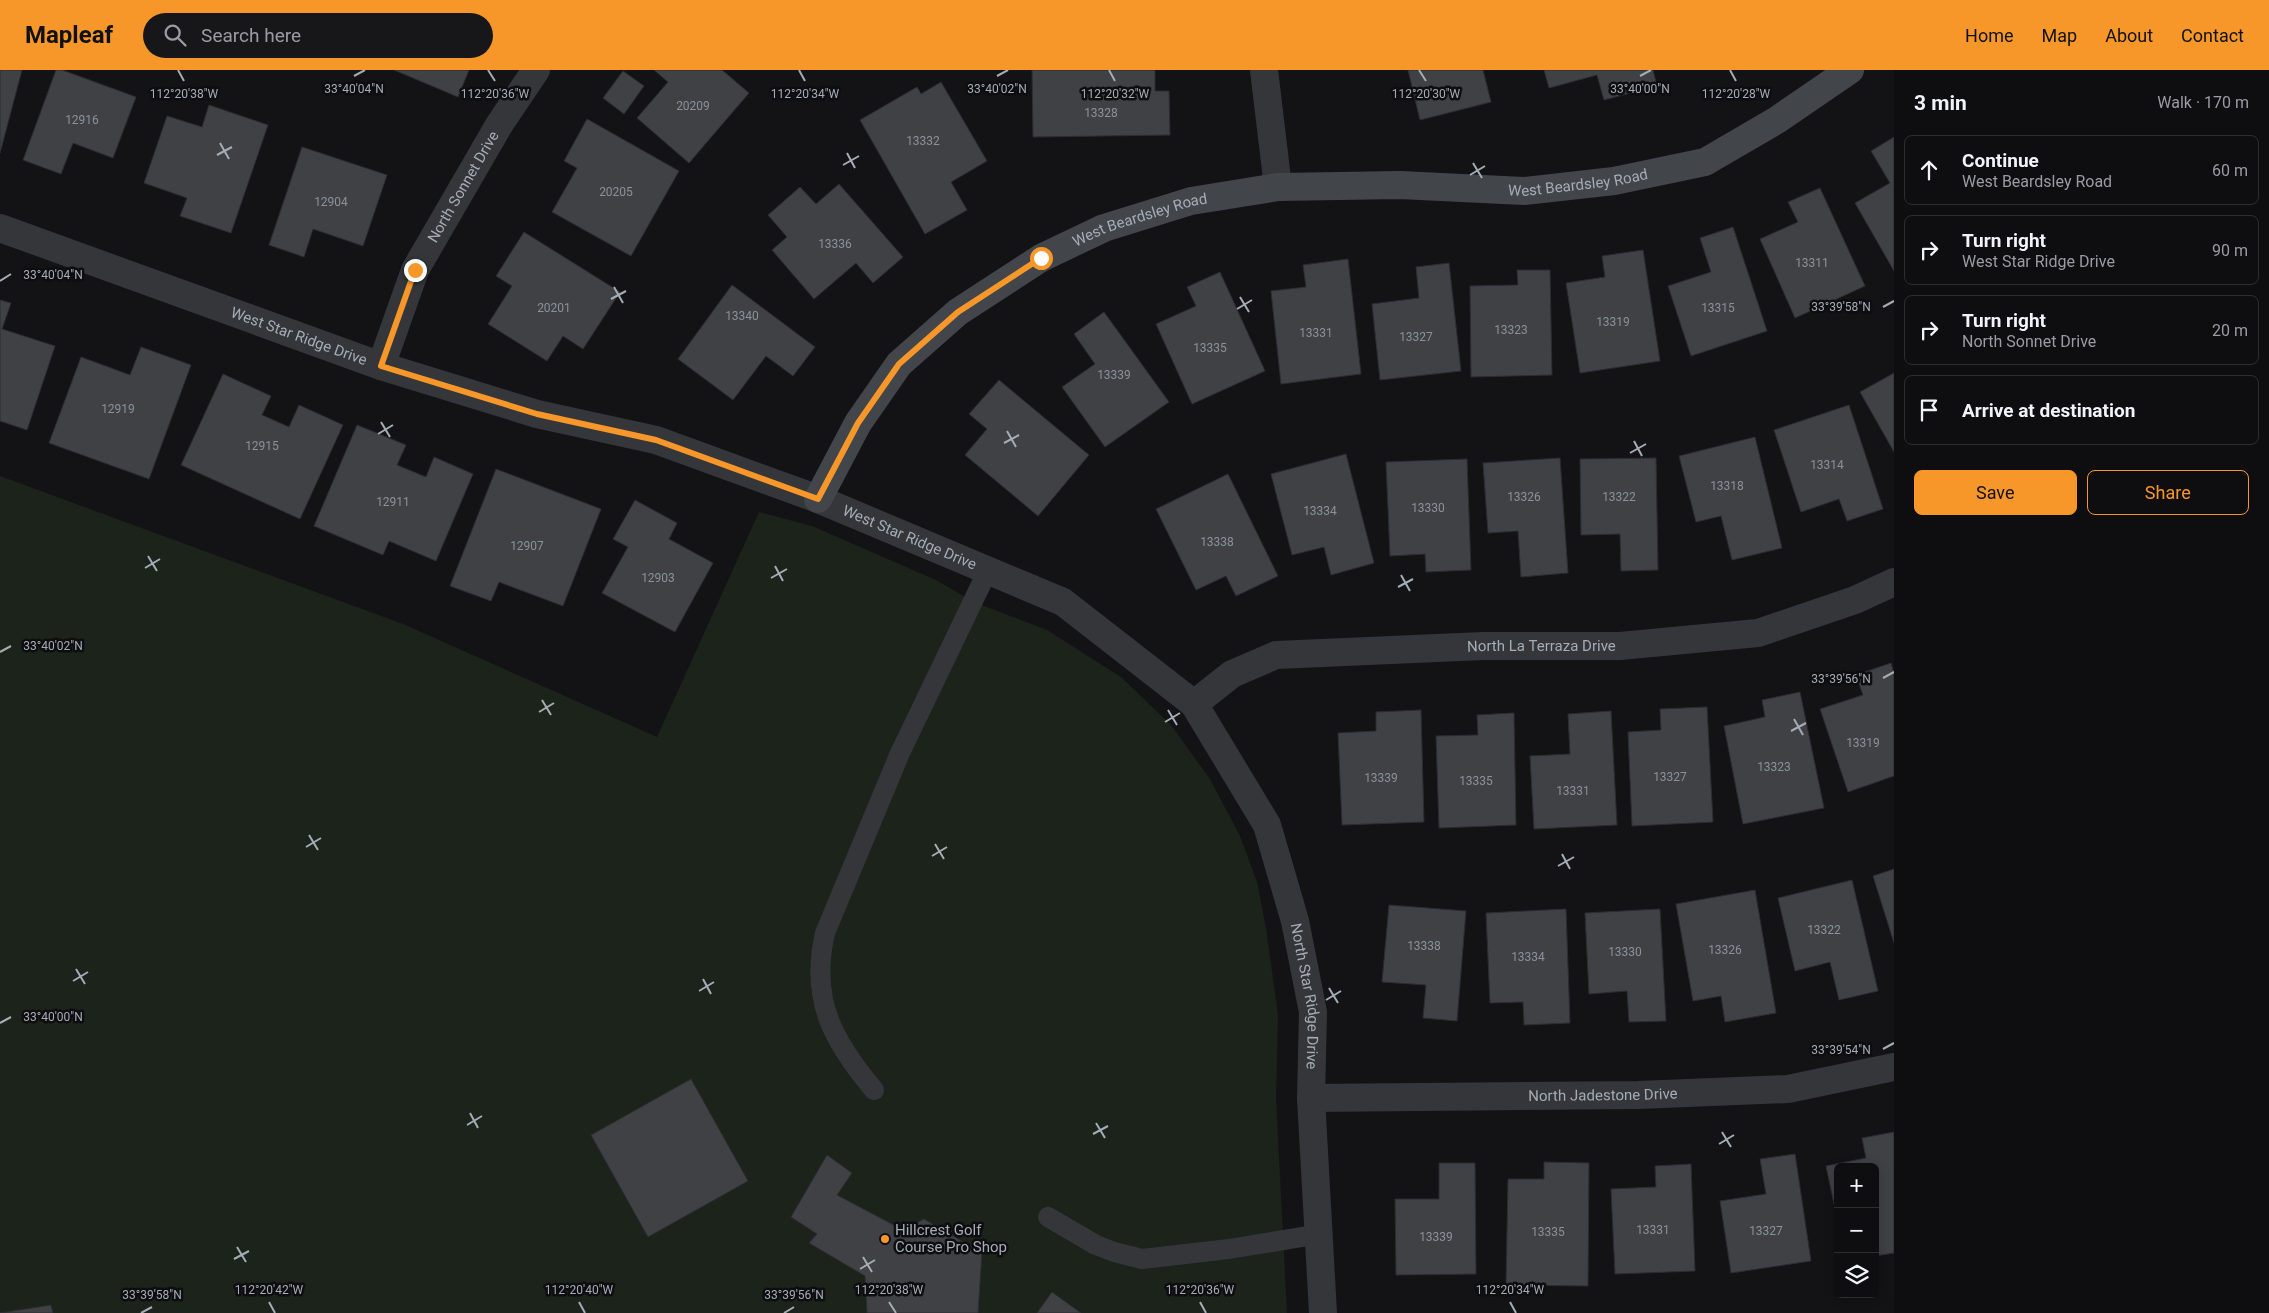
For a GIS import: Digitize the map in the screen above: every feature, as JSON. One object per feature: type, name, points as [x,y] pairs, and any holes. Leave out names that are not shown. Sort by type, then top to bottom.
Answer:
[{"type":"street","name":"North Sonnet Drive","points":[[381,366],[415,270],[498,125],[536,70]]},
{"type":"street","points":[[1264,70],[1278,187]]},
{"type":"street","name":"West Beardsley Road","points":[[818,499],[858,423],[899,364],[958,312],[1041,258],[1104,228],[1191,202],[1278,187],[1400,185],[1524,191],[1614,181],[1705,162],[1777,120],[1850,70]]},
{"type":"street","name":"West Star Ridge Drive","points":[[0,228],[381,366],[537,414],[656,440],[818,499],[1063,602],[1194,704]]},
{"type":"street","name":"North La Terraza Drive","points":[[1194,704],[1232,674],[1276,655],[1482,646],[1620,646],[1758,633],[1855,600],[1894,582]]},
{"type":"street","name":"North Star Ridge Drive","points":[[1194,704],[1267,825],[1296,921],[1313,1012],[1311,1098],[1323,1313]]},
{"type":"street","name":"North Jadestone Drive","points":[[1311,1098],[1638,1095],[1788,1089],[1894,1067]]},
{"type":"lane","points":[[874,1090],[852,1063],[829,1022],[823,1006],[821,953],[825,933],[900,752],[988,570]]},
{"type":"lane","points":[[1048,1217],[1096,1245],[1142,1259],[1229,1250],[1320,1234]]},
{"type":"shaded area","points":[[0,476],[403,624],[657,737],[759,512],[812,526],[936,580],[974,602],[1047,630],[1121,677],[1171,725],[1210,779],[1240,836],[1257,882],[1266,928],[1278,1015],[1276,1099],[1287,1313],[0,1313]]},
{"type":"building","points":[[0,70],[22,70],[0,153]]},
{"type":"building","points":[[56,70],[62,70],[136,97],[113,158],[73,143],[61,174],[23,160]]},
{"type":"building","points":[[394,70],[469,70],[458,97]]},
{"type":"building","points":[[654,70],[722,70],[749,93],[689,163],[637,118],[668,82]]},
{"type":"building","points":[[1032,70],[1155,70],[1155,91],[1169,91],[1170,135],[1033,137]]},
{"type":"building","points":[[1408,70],[1483,70],[1491,102],[1420,120]]},
{"type":"building","points":[[1544,70],[1653,70],[1657,86],[1604,100],[1597,75],[1549,88]]},
{"type":"building","points":[[623,71],[644,86],[624,114],[603,98]]},
{"type":"building","points":[[941,82],[987,161],[951,182],[967,210],[925,234],[860,120],[917,87],[921,94]]},
{"type":"building","points":[[209,105],[268,125],[231,233],[180,216],[187,198],[144,183],[167,116],[202,127]]},
{"type":"building","points":[[587,119],[679,171],[631,256],[552,212],[577,168],[564,161]]},
{"type":"building","points":[[1894,137],[1894,271],[1855,203],[1890,183],[1871,151]]},
{"type":"building","points":[[302,147],[387,175],[363,246],[313,229],[304,257],[269,245]]},
{"type":"building","points":[[839,184],[903,257],[873,283],[856,263],[814,299],[772,250],[787,237],[768,215],[800,187],[816,204]]},
{"type":"building","points":[[1820,188],[1865,286],[1795,318],[1760,239],[1798,222],[1788,202]]},
{"type":"building","points":[[1733,227],[1767,331],[1691,356],[1668,286],[1711,272],[1700,238]]},
{"type":"building","points":[[524,232],[620,292],[583,349],[563,336],[547,361],[488,324],[512,286],[496,276]]},
{"type":"building","points":[[1643,250],[1660,361],[1580,373],[1566,283],[1605,277],[1602,256]]},
{"type":"building","points":[[1348,259],[1361,374],[1281,384],[1271,291],[1306,287],[1303,265]]},
{"type":"building","points":[[1449,263],[1461,371],[1380,380],[1372,304],[1419,298],[1416,267]]},
{"type":"building","points":[[1517,270],[1550,270],[1552,375],[1471,377],[1470,286],[1518,285]]},
{"type":"building","points":[[1220,272],[1265,371],[1192,404],[1156,324],[1196,306],[1187,287]]},
{"type":"building","points":[[732,285],[815,347],[793,376],[766,356],[733,400],[678,359]]},
{"type":"building","points":[[0,300],[11,303],[2,329],[55,346],[27,430],[0,421]]},
{"type":"building","points":[[1104,312],[1169,402],[1105,447],[1062,387],[1095,364],[1074,334]]},
{"type":"building","points":[[141,347],[191,365],[149,479],[49,443],[81,357],[130,375]]},
{"type":"building","points":[[1894,373],[1894,452],[1860,392]]},
{"type":"building","points":[[223,374],[271,396],[262,415],[289,427],[299,405],[343,425],[300,519],[181,465]]},
{"type":"building","points":[[999,380],[1089,455],[1038,516],[965,455],[987,429],[969,414]]},
{"type":"building","points":[[1849,405],[1883,509],[1847,521],[1839,499],[1801,512],[1774,430]]},
{"type":"building","points":[[357,425],[406,445],[397,465],[426,477],[434,457],[473,474],[436,561],[389,541],[383,555],[314,526]]},
{"type":"building","points":[[1755,437],[1782,548],[1732,560],[1721,516],[1696,522],[1679,456]]},
{"type":"building","points":[[1346,454],[1374,563],[1331,575],[1324,547],[1292,555],[1271,474]]},
{"type":"building","points":[[1560,458],[1568,573],[1521,577],[1518,531],[1488,533],[1483,463]]},
{"type":"building","points":[[1656,458],[1658,570],[1621,571],[1620,534],[1581,535],[1580,459]]},
{"type":"building","points":[[1467,459],[1471,570],[1426,572],[1425,554],[1390,556],[1386,462]]},
{"type":"building","points":[[496,469],[601,509],[563,606],[499,582],[491,601],[450,586]]},
{"type":"building","points":[[1228,474],[1278,576],[1236,596],[1226,576],[1196,590],[1156,509]]},
{"type":"building","points":[[635,500],[677,523],[669,539],[713,563],[675,632],[602,593],[628,547],[613,539]]},
{"type":"building","points":[[1891,663],[1894,673],[1894,776],[1848,792],[1820,709],[1863,695],[1856,675]]},
{"type":"building","points":[[1800,692],[1824,808],[1743,824],[1724,726],[1765,717],[1762,700]]},
{"type":"building","points":[[1707,707],[1713,822],[1632,826],[1628,732],[1661,730],[1660,709]]},
{"type":"building","points":[[1421,710],[1424,822],[1342,825],[1338,733],[1376,731],[1376,712]]},
{"type":"building","points":[[1611,711],[1617,825],[1534,829],[1530,756],[1570,754],[1568,714]]},
{"type":"building","points":[[1514,713],[1516,825],[1439,828],[1436,736],[1478,735],[1477,715]]},
{"type":"building","points":[[1894,869],[1894,943],[1873,876]]},
{"type":"building","points":[[1852,880],[1878,991],[1839,1000],[1830,962],[1795,971],[1778,898]]},
{"type":"building","points":[[1755,890],[1776,1013],[1725,1022],[1721,996],[1693,1001],[1676,904]]},
{"type":"building","points":[[1389,905],[1466,911],[1457,1021],[1423,1018],[1426,985],[1382,982]]},
{"type":"building","points":[[1566,909],[1570,1023],[1524,1025],[1523,1002],[1490,1003],[1486,913]]},
{"type":"building","points":[[1660,909],[1666,1021],[1629,1022],[1627,991],[1589,994],[1585,913]]},
{"type":"building","points":[[691,1079],[748,1181],[648,1237],[591,1135]]},
{"type":"building","points":[[1894,1132],[1894,1253],[1879,1255],[1879,1163],[1841,1163],[1866,1158],[1862,1138]]},
{"type":"building","points":[[1795,1154],[1811,1261],[1731,1273],[1720,1201],[1766,1194],[1760,1159]]},
{"type":"building","name":"Hillcrest Golf Course Pro Shop","points":[[827,1155],[852,1173],[837,1195],[903,1230],[924,1219],[982,1253],[978,1313],[867,1313],[865,1276],[809,1243],[817,1234],[791,1217]]},
{"type":"building","points":[[1544,1162],[1589,1163],[1588,1286],[1506,1285],[1508,1179],[1544,1179]]},
{"type":"building","points":[[1439,1163],[1475,1163],[1476,1274],[1396,1275],[1395,1199],[1439,1199]]},
{"type":"building","points":[[1691,1164],[1695,1271],[1615,1274],[1611,1189],[1656,1187],[1655,1166]]},
{"type":"building","points":[[1834,1164],[1834,1204],[1826,1166]]},
{"type":"building","points":[[1052,1292],[1081,1313],[1037,1313]]},
{"type":"building","points":[[51,1305],[53,1313],[0,1313]]},
{"type":"place","name":"Hillcrest Golf Course Pro Shop","points":[[885,1239]]},
{"type":"route","points":[[415,270],[381,366],[537,414],[656,440],[818,499],[858,423],[899,364],[958,312],[1041,258]]}]
